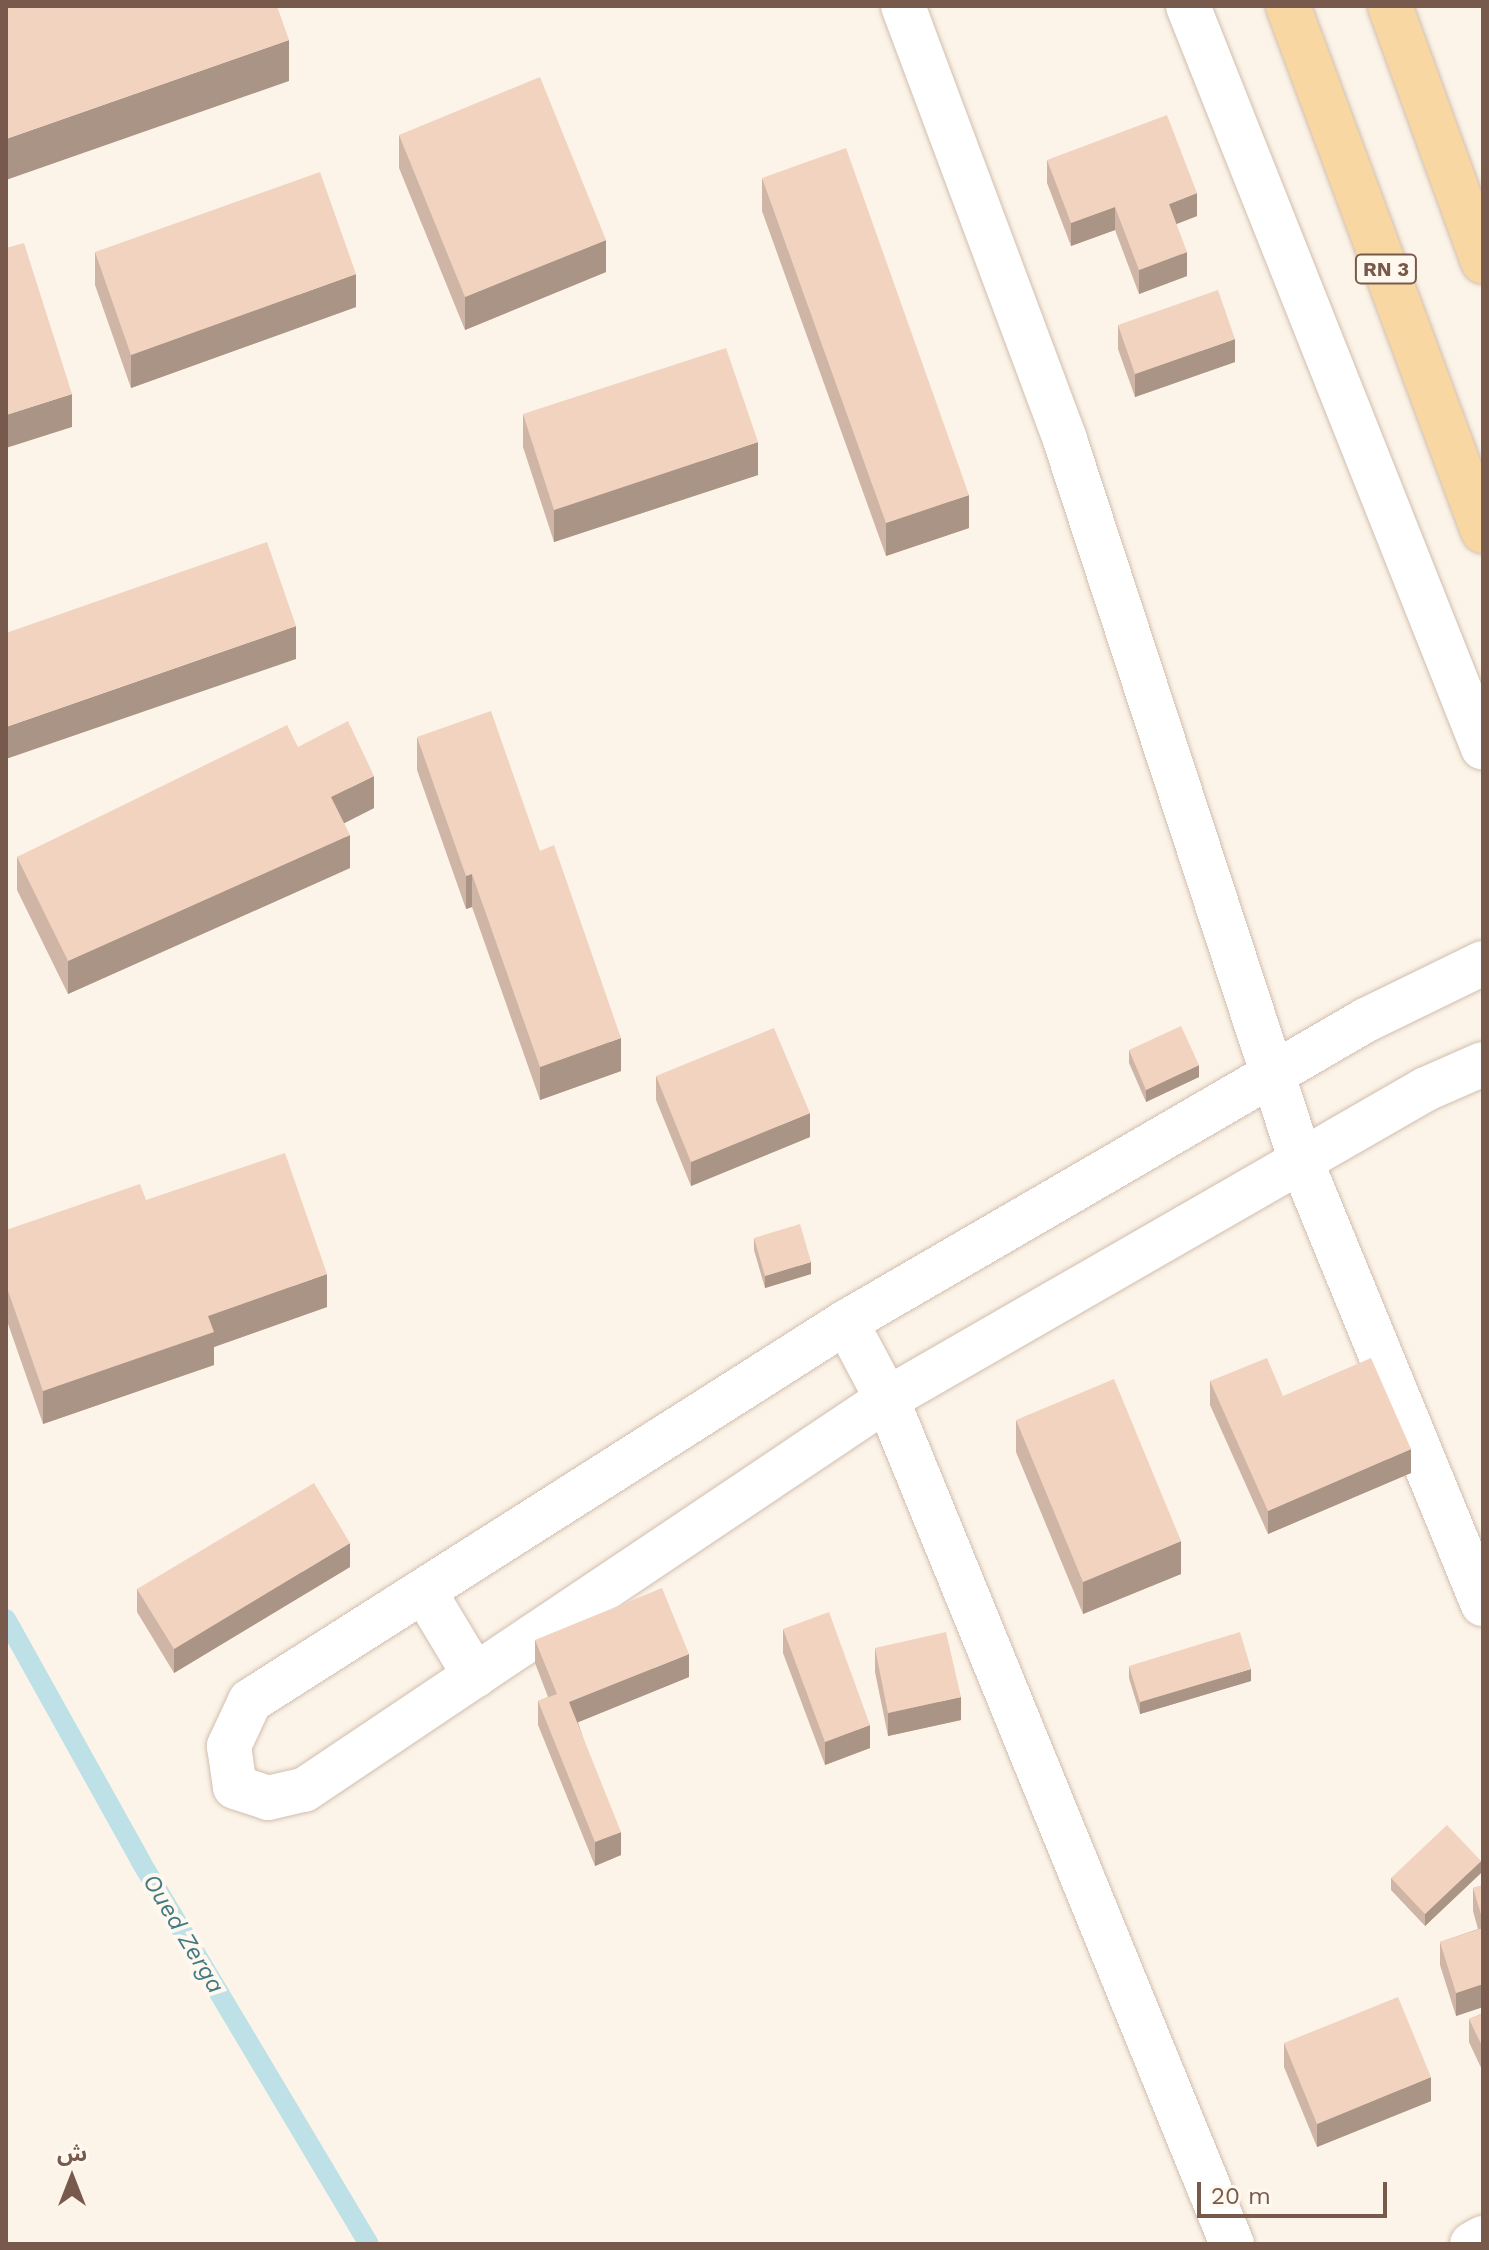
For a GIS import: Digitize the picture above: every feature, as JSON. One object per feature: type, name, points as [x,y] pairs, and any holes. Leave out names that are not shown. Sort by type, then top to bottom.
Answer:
[{"type":"main road","name":"RN 3","points":[[1288,6],[1483,531]]},
{"type":"main road","points":[[1390,6],[1483,262]]},
{"type":"street","points":[[903,6],[1065,440],[1301,1161],[1483,1604]]},
{"type":"street","points":[[1188,6],[1483,748]]},
{"type":"street","points":[[1483,963],[1271,1075],[846,1322],[250,1701],[229,1746],[235,1787],[268,1798],[304,1790],[887,1399],[1301,1161],[1483,1064]]},
{"type":"street","points":[[846,1322],[887,1399],[1232,2244]]},
{"type":"street","points":[[424,1591],[475,1676]]},
{"type":"street","points":[[1472,2244],[1483,2238]]},
{"type":"building","points":[[6,6],[277,6],[289,40],[6,139]]},
{"type":"building","points":[[540,77],[606,240],[465,297],[399,135]]},
{"type":"building","points":[[1167,115],[1197,193],[1169,204],[1187,252],[1139,270],[1115,207],[1071,223],[1047,160]]},
{"type":"building","points":[[846,148],[969,495],[886,523],[762,178]]},
{"type":"building","points":[[320,172],[356,274],[131,355],[95,252]]},
{"type":"building","points":[[24,243],[72,394],[6,415],[6,248]]},
{"type":"building","points":[[1218,290],[1235,339],[1135,374],[1118,325]]},
{"type":"building","points":[[726,348],[758,442],[554,510],[523,414]]},
{"type":"building","points":[[267,542],[296,626],[6,727],[6,633]]},
{"type":"building","points":[[491,711],[540,851],[554,845],[621,1038],[540,1067],[472,874],[466,876],[417,737]]},
{"type":"building","points":[[348,721],[374,776],[331,797],[350,835],[68,961],[17,857],[287,725],[298,747]]},
{"type":"building","points":[[1181,1026],[1199,1065],[1146,1090],[1129,1050]]},
{"type":"building","points":[[774,1028],[810,1113],[691,1162],[656,1076]]},
{"type":"building","points":[[285,1153],[327,1274],[208,1316],[214,1332],[43,1391],[6,1285],[6,1230],[140,1184],[146,1200]]},
{"type":"building","points":[[800,1224],[811,1262],[765,1276],[754,1238]]},
{"type":"building","points":[[1267,1358],[1283,1396],[1371,1358],[1411,1449],[1268,1511],[1210,1381]]},
{"type":"building","points":[[1114,1379],[1181,1541],[1083,1582],[1016,1420]]},
{"type":"building","points":[[314,1483],[350,1543],[174,1649],[137,1589]]},
{"type":"building","points":[[662,1588],[689,1654],[569,1702],[621,1832],[595,1842],[538,1701],[557,1694],[535,1640]]},
{"type":"building","points":[[829,1612],[870,1725],[825,1742],[783,1629]]},
{"type":"building","points":[[946,1632],[961,1697],[888,1713],[875,1648]]},
{"type":"building","points":[[1240,1632],[1251,1669],[1140,1702],[1129,1666]]},
{"type":"building","points":[[1447,1825],[1481,1861],[1425,1914],[1391,1878]]},
{"type":"building","points":[[1483,1885],[1483,1921],[1473,1888]]},
{"type":"building","points":[[1483,1928],[1483,1984],[1456,1993],[1440,1942]]},
{"type":"building","points":[[1398,1997],[1431,2077],[1317,2124],[1284,2043]]},
{"type":"building","points":[[1483,2013],[1483,2048],[1469,2019]]},
{"type":"waterway","name":"Oued Zerga","points":[[6,1619],[141,1862],[369,2244]]}]
